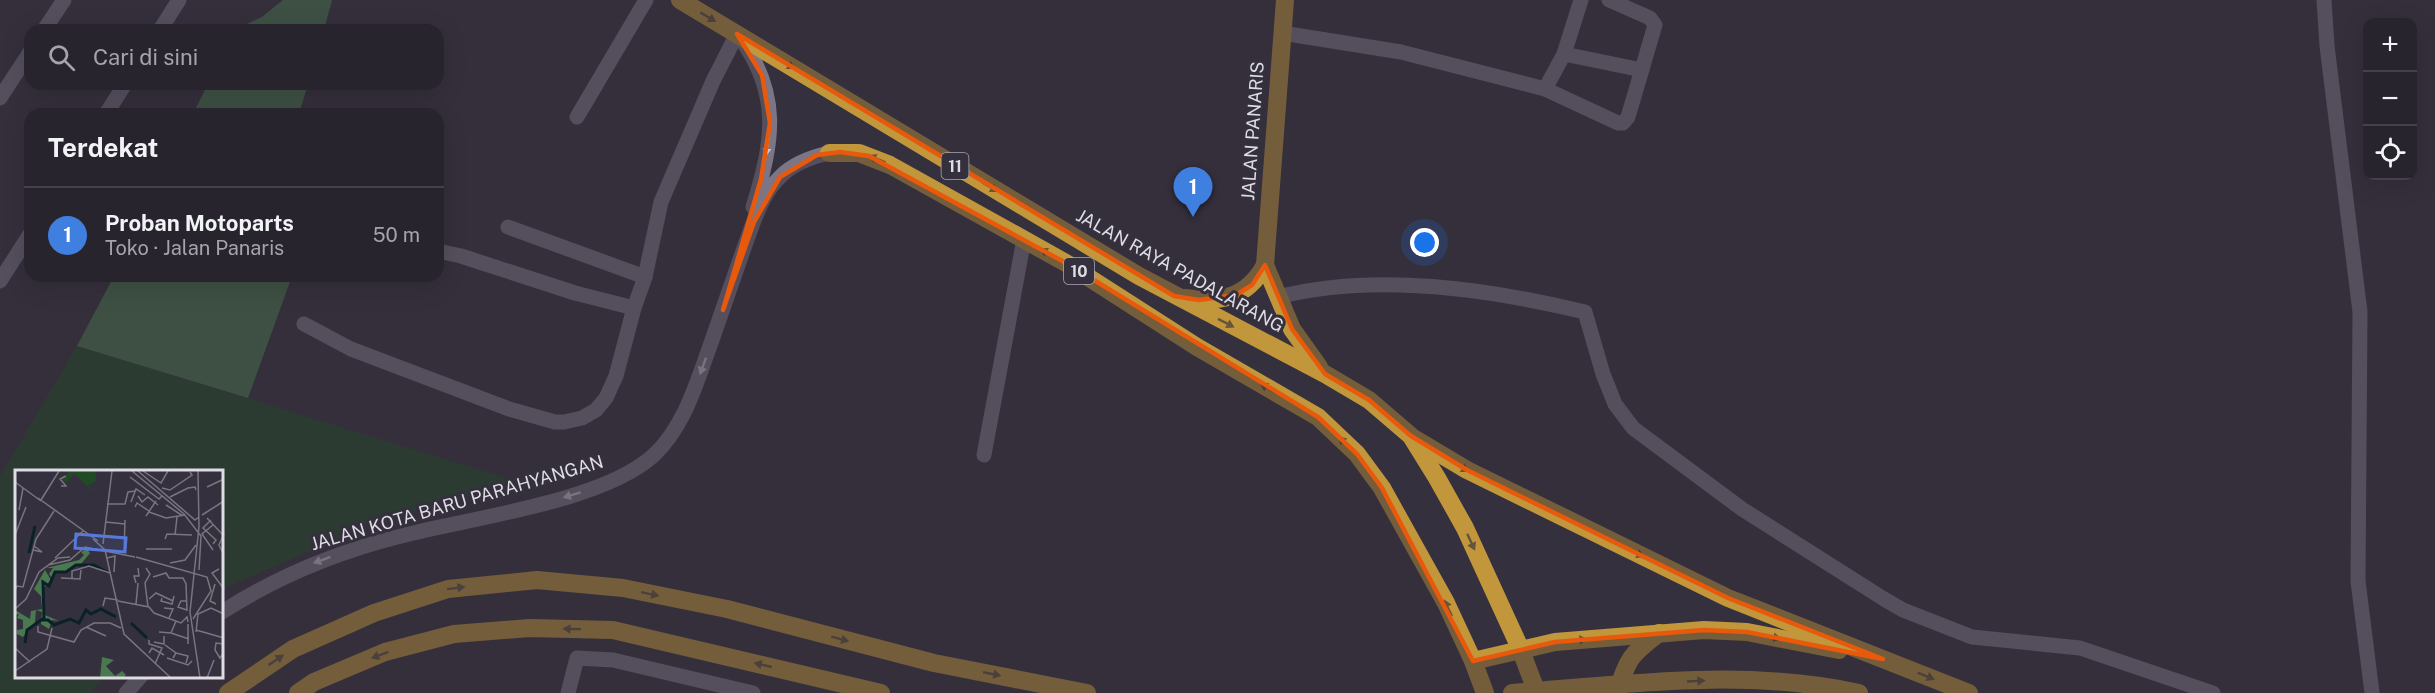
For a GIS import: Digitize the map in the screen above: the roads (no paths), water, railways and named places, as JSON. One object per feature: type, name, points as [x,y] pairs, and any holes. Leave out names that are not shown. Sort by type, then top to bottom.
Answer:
[{"type":"highway","name":"JALAN RAYA PADALARANG","points":[[680,0],[1174,296],[1325,374],[1369,400],[1411,436],[1465,528],[1520,648],[1537,693]]},
{"type":"highway","name":"JALAN PANARIS","points":[[1284,0],[1265,265],[1292,329],[1325,374]]},
{"type":"highway","name":"10","points":[[829,153],[859,153],[879,160],[1024,239],[1122,297],[1197,347],[1318,417],[1357,454],[1382,488],[1446,603],[1485,693]]},
{"type":"highway","points":[[1174,296],[1199,300],[1236,295],[1252,285],[1265,265]]},
{"type":"highway","points":[[1411,436],[1467,471],[1728,598],[1969,693]]},
{"type":"highway","points":[[228,693],[293,649],[374,613],[448,589],[537,580],[623,588],[727,609],[934,663],[1086,693]]},
{"type":"highway","points":[[298,693],[314,682],[385,652],[454,634],[530,628],[613,630],[881,693]]},
{"type":"highway","points":[[1473,661],[1520,648],[1556,642],[1704,630],[1747,632],[1883,659]]},
{"type":"highway","points":[[1617,693],[1627,663],[1635,652],[1660,632]]},
{"type":"highway","points":[[1512,693],[1745,678],[1831,687],[1859,693]]},
{"type":"street","points":[[48,24],[64,0]]},
{"type":"street","points":[[164,24],[179,0]]},
{"type":"street","points":[[577,117],[646,0]]},
{"type":"street","points":[[1545,89],[1564,54],[1581,0]]},
{"type":"street","points":[[1282,33],[1401,52],[1545,89],[1618,123],[1623,123],[1628,117],[1654,22],[1650,18],[1609,0]]},
{"type":"street","points":[[2324,0],[2327,46],[2360,312],[2358,581],[2372,693]]},
{"type":"street","points":[[304,324],[351,349],[509,409],[555,422],[582,417],[596,410],[606,398],[616,376],[634,308],[645,277],[661,202],[713,81],[737,34]]},
{"type":"street","name":"JALAN KOTA BARU PARAHYANGAN","points":[[723,310],[761,179],[770,123],[770,106],[762,75],[737,34]]},
{"type":"street","points":[[1564,54],[1642,70]]},
{"type":"street","points":[[0,98],[24,61]]},
{"type":"street","points":[[110,108],[121,90]]},
{"type":"street","name":"JALAN KOTA BARU PARAHYANGAN","points":[[224,611],[266,585],[314,563],[401,536],[544,503],[630,473],[659,449],[682,416],[697,383],[754,222],[773,185],[799,163],[829,153]]},
{"type":"street","points":[[508,226],[645,277]]},
{"type":"street","points":[[984,455],[1024,239]]},
{"type":"street","points":[[0,281],[24,243]]},
{"type":"street","points":[[444,252],[575,293],[634,308]]},
{"type":"street","points":[[1278,297],[1336,285],[1390,285],[1455,289],[1521,297],[1585,312],[1603,374],[1615,404],[1633,428],[1742,509],[1884,599],[1903,610],[1972,637],[2080,648],[2213,693]]},
{"type":"street","points":[[568,693],[578,658],[613,660],[703,687],[753,693]]},
{"type":"street","points":[[126,693],[139,678]]},
{"type":"place","name":"Proban Motoparts","points":[[1193,217]]}]
